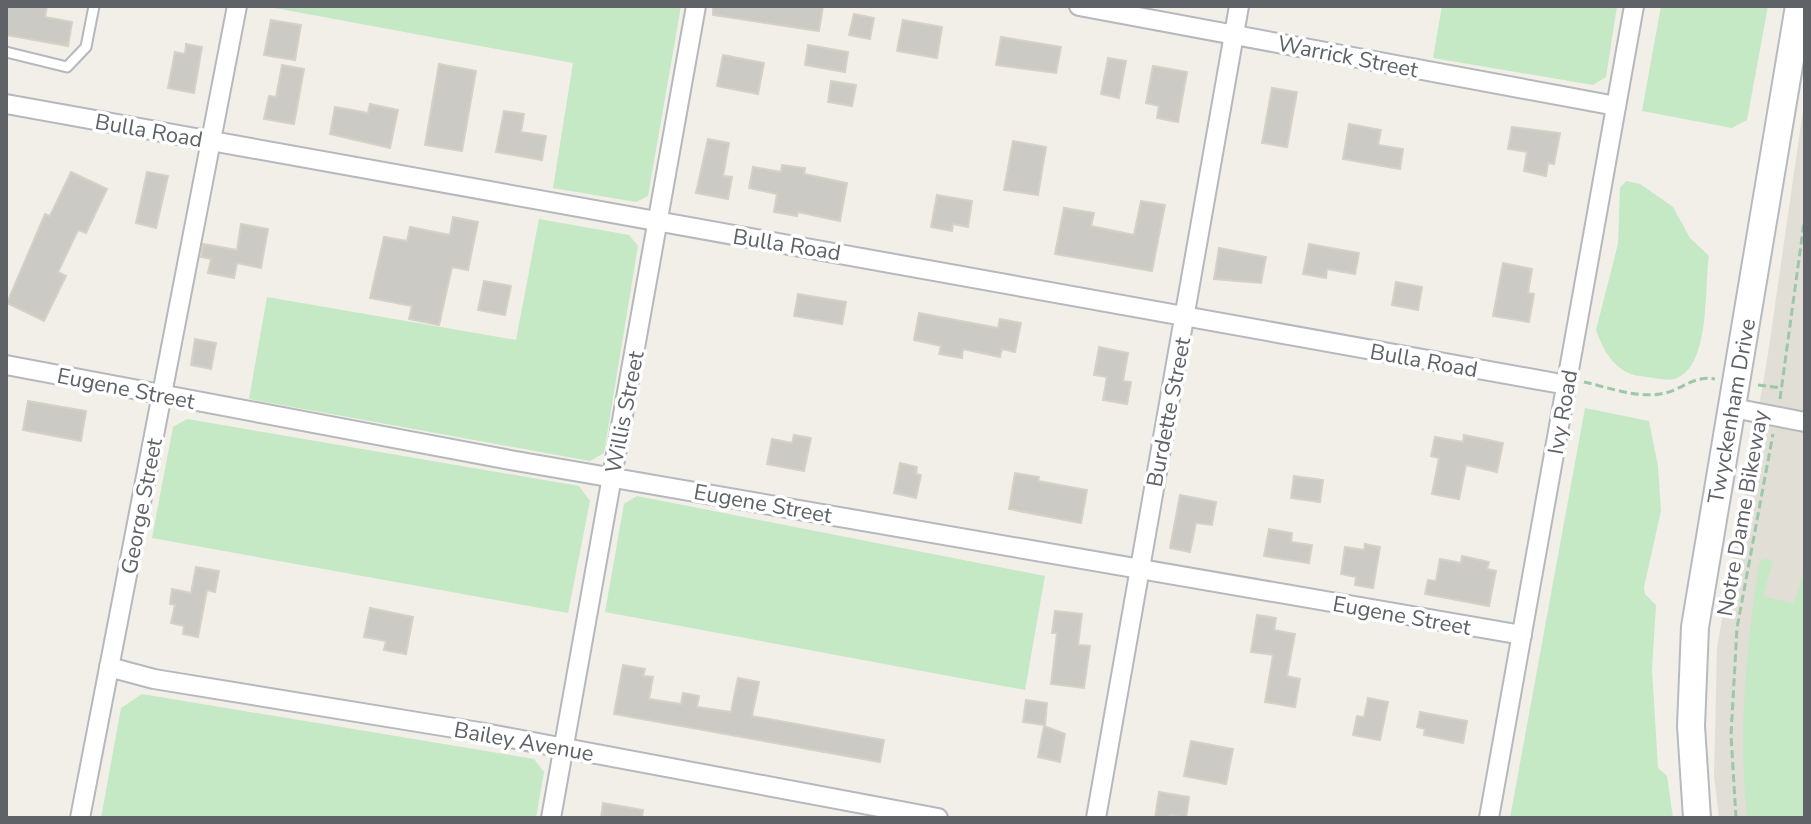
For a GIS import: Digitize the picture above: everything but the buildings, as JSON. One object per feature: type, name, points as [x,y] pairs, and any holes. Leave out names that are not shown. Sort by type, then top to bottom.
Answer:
[{"type":"street","name":"George Street","points":[[80,818],[237,6]]},
{"type":"street","name":"Willis Street","points":[[551,818],[696,6]]},
{"type":"street","name":"Warrick Street","points":[[1079,6],[1616,106]]},
{"type":"street","name":"Burdette Street","points":[[1096,818],[1138,569],[1187,317],[1239,6]]},
{"type":"street","name":"Ivy Road","points":[[1489,818],[1634,6]]},
{"type":"street","name":"Twyckenham Drive","points":[[1697,818],[1691,726],[1695,627],[1799,6]]},
{"type":"street","name":"Bulla Road","points":[[6,104],[1187,317],[1568,382]]},
{"type":"street","name":"Eugene Street","points":[[6,365],[272,416],[1522,635]]},
{"type":"street","points":[[1735,395],[1776,416],[1805,422]]},
{"type":"street","name":"Bailey Avenue","points":[[109,667],[154,679],[563,748],[938,818]]},
{"type":"lane","points":[[6,52],[48,65],[67,67],[78,60],[86,47],[94,6]]},
{"type":"path","name":"Notre Dame Bikeway","points":[[1736,818],[1731,735],[1737,628],[1782,388],[1805,215]]},
{"type":"path","points":[[1568,382],[1649,395],[1675,390],[1697,377],[1735,395],[1782,388]]},
{"type":"shaded area","points":[[1805,96],[1805,818],[1719,818],[1714,776],[1717,648],[1768,354]]},
{"type":"green space","points":[[264,6],[681,6],[648,196],[636,202],[553,188],[573,63]]},
{"type":"green space","points":[[1442,6],[1617,6],[1606,77],[1593,85],[1433,58]]},
{"type":"green space","points":[[1661,6],[1768,6],[1747,120],[1732,128],[1642,111]]},
{"type":"green space","points":[[1626,181],[1640,184],[1673,207],[1690,238],[1709,256],[1701,341],[1688,370],[1673,379],[1624,371],[1607,353],[1596,330],[1618,244],[1620,188]]},
{"type":"green space","points":[[539,219],[629,235],[638,246],[604,453],[590,461],[249,399],[267,297],[516,340]]},
{"type":"green space","points":[[1585,408],[1649,421],[1658,466],[1661,511],[1644,587],[1645,594],[1656,605],[1652,670],[1658,768],[1667,776],[1673,818],[1510,818]]},
{"type":"green space","points":[[187,419],[579,486],[590,501],[568,613],[152,538],[173,427]]},
{"type":"green space","points":[[637,496],[1045,576],[1025,690],[605,612],[624,504]]},
{"type":"green space","points":[[1764,558],[1773,561],[1763,596],[1794,604],[1805,566],[1805,818],[1747,818],[1743,754],[1745,691],[1759,564]]},
{"type":"green space","points":[[142,694],[534,759],[544,772],[536,818],[101,818],[121,708]]}]
